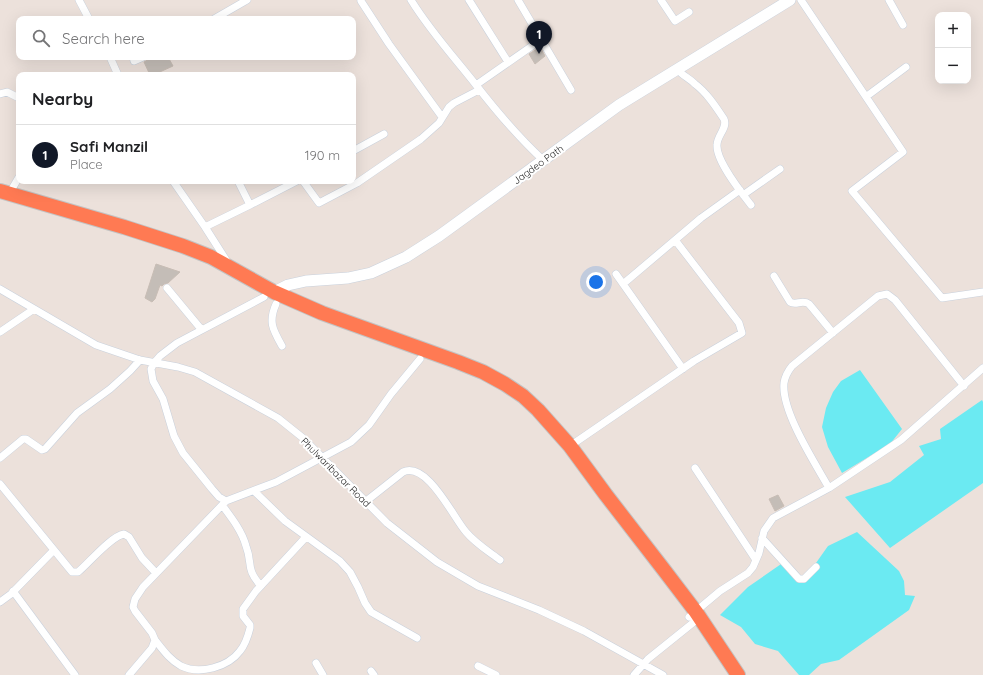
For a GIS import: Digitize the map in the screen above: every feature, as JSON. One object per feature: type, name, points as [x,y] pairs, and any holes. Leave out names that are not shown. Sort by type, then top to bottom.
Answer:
[{"type":"highway","points":[[3,195],[159,243],[211,257],[232,268],[271,298]]},
{"type":"highway","points":[[159,243],[271,298],[322,313],[394,345],[420,359],[479,380],[517,404],[550,436],[637,543],[738,675]]},
{"type":"highway","points":[[394,345],[483,372],[523,396],[538,410],[570,446],[637,543]]},
{"type":"highway","points":[[694,618],[727,675]]},
{"type":"main road","name":"Jagdeo Path","points":[[271,298],[288,285],[306,281],[348,278],[371,273],[406,257],[439,236],[619,105],[678,70],[777,3],[790,0]]},
{"type":"street","points":[[79,0],[87,16]]},
{"type":"street","points":[[219,16],[247,0]]},
{"type":"street","points":[[411,0],[433,32],[477,88],[506,123],[543,160]]},
{"type":"street","points":[[469,0],[508,62]]},
{"type":"street","points":[[518,0],[571,90]]},
{"type":"street","points":[[661,0],[675,21],[689,12]]},
{"type":"street","points":[[802,0],[903,152],[852,191],[942,298],[983,292]]},
{"type":"street","points":[[889,0],[903,25]]},
{"type":"street","points":[[361,2],[389,44],[442,117]]},
{"type":"street","points":[[356,184],[422,139],[449,107],[477,88],[508,62],[542,39]]},
{"type":"street","points":[[111,60],[117,72]]},
{"type":"street","points":[[866,96],[906,67]]},
{"type":"street","points":[[678,70],[683,76],[695,83],[700,88],[724,119],[725,124],[718,139],[717,150],[723,164],[751,205]]},
{"type":"street","points":[[0,94],[7,92],[16,96]]},
{"type":"street","points":[[356,149],[384,134]]},
{"type":"street","points":[[623,284],[701,218],[780,169]]},
{"type":"street","points":[[3,195],[16,180]]},
{"type":"street","points":[[175,184],[232,268]]},
{"type":"street","points":[[240,184],[250,205]]},
{"type":"street","points":[[205,227],[291,184]]},
{"type":"street","points":[[306,184],[319,203],[355,184]]},
{"type":"street","points":[[570,446],[683,369],[742,332],[739,323],[675,240]]},
{"type":"street","points":[[616,274],[683,369]]},
{"type":"street","points":[[774,276],[790,302],[794,304],[802,301],[808,303],[833,333]]},
{"type":"street","points":[[167,288],[201,330]]},
{"type":"street","name":"Phulwaribazar Road","points":[[0,289],[96,345],[140,360],[186,369],[213,381],[247,402],[278,418],[303,438],[365,502],[403,537],[456,575],[478,586],[539,610],[584,631],[644,663],[663,675]]},
{"type":"street","points":[[829,488],[792,416],[786,400],[784,381],[792,366],[878,296],[881,294],[887,294],[895,300],[964,386]]},
{"type":"street","points":[[260,586],[251,574],[249,568],[249,554],[238,528],[224,503],[188,461],[178,445],[163,399],[153,381],[151,369],[154,363],[167,350],[201,330],[271,298],[271,322],[282,346]]},
{"type":"street","points":[[0,332],[34,309]]},
{"type":"street","points":[[306,537],[270,578],[260,586],[243,609],[242,613],[250,628],[244,645],[238,653],[226,662],[205,670],[190,669],[182,666],[168,657],[133,607],[138,594],[156,573],[224,503],[276,482],[344,446],[362,433],[391,394],[420,359]]},
{"type":"street","points":[[0,458],[23,439],[26,439],[42,450],[45,449],[76,413],[114,385],[140,360]]},
{"type":"street","points":[[634,675],[644,663],[694,618],[720,592],[748,573],[756,560],[762,538],[773,518],[829,488],[901,440],[983,368]]},
{"type":"street","points":[[695,468],[756,560]]},
{"type":"street","points":[[365,502],[408,469],[418,472],[432,484],[442,496],[458,522],[468,534],[500,560]]},
{"type":"street","points":[[0,484],[68,569],[75,573],[115,538],[124,534],[129,538],[142,558],[156,573]]},
{"type":"street","points":[[254,491],[274,512],[344,565],[371,612],[417,638]]},
{"type":"street","points":[[762,538],[799,579],[804,579],[816,567]]},
{"type":"street","points":[[0,602],[14,591],[54,550]]},
{"type":"street","points":[[14,591],[75,675]]},
{"type":"street","points":[[129,675],[152,648],[155,640]]},
{"type":"street","points":[[316,663],[323,675]]},
{"type":"street","points":[[478,666],[496,675]]},
{"type":"water","points":[[860,370],[902,429],[890,444],[842,473],[828,447],[822,427],[826,408],[833,392],[841,381]]},
{"type":"water","points":[[982,400],[983,483],[890,548],[845,497],[890,482],[924,455],[919,446],[941,439],[940,429]]},
{"type":"water","points":[[857,532],[899,571],[904,581],[905,595],[915,596],[909,610],[839,660],[821,664],[809,675],[799,675],[778,651],[755,644],[741,627],[720,615],[748,587],[784,562],[799,579],[811,570],[828,546]]},
{"type":"building","points":[[540,47],[545,56],[535,64],[529,54]]},
{"type":"building","points":[[148,60],[170,60],[173,66],[160,72],[149,72],[144,62]]},
{"type":"building","points":[[156,264],[180,272],[168,283],[162,286],[160,285],[155,299],[152,302],[145,298]]},
{"type":"building","points":[[778,495],[784,506],[775,511],[769,499]]},
{"type":"place","name":"Safi Manzil","points":[[539,54]]}]
